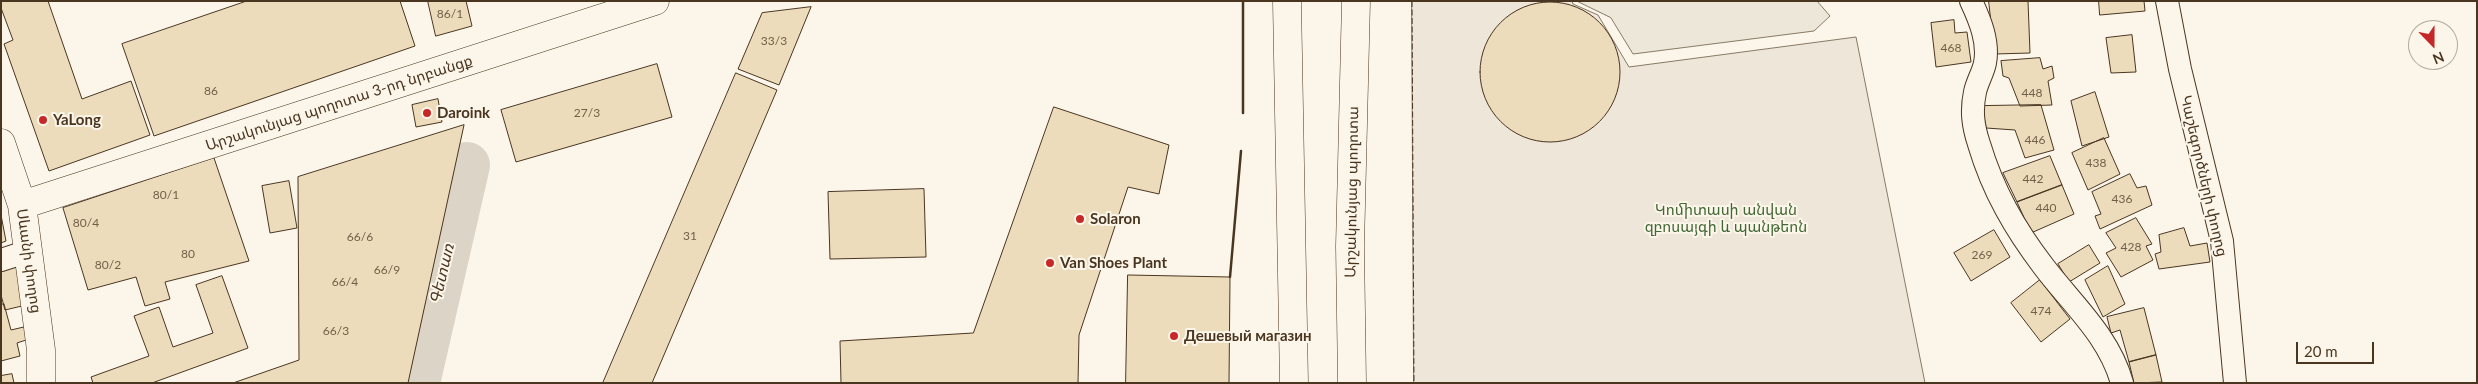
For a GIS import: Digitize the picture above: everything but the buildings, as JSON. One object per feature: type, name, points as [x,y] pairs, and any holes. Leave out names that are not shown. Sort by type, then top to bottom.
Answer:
[{"type":"street","name":"Արշակունյաց պողոտա 3-րդ նրբանցք","points":[[22,205],[655,1]]},
{"type":"street","points":[[1287,1],[1294,383]]},
{"type":"street","name":"Արշակունյաց պողոտա","points":[[1352,383],[1350,246],[1356,1]]},
{"type":"street","points":[[1971,1],[1977,14],[1985,48],[1985,63],[1975,92],[1972,118],[1992,185],[2014,228],[2045,269],[2088,318],[2111,356],[2122,383]]},
{"type":"street","name":"Կաշեգործների փողոց","points":[[2167,1],[2180,69],[2222,242],[2235,383]]},
{"type":"street","name":"Սևանի փողոց","points":[[1,143],[22,205],[41,350],[41,383]]},
{"type":"street","points":[[1,260],[29,252]]},
{"type":"green space","name":"Կոմիտասի անվան զբոսայգի և պանթեոն","points":[[1412,1],[1572,1],[1573,4],[1598,15],[1629,67],[1856,37],[1925,383],[1414,383]]},
{"type":"shaded area","points":[[1577,1],[1817,1],[1830,16],[1814,31],[1633,54],[1611,18]]},
{"type":"waterway","name":"Գետառ","points":[[417,383],[467,165]]},
{"type":"fence","points":[[1412,1],[1414,383]]},
{"type":"wall","points":[[1243,1],[1243,113]]},
{"type":"wall","points":[[1230,277],[1241,151]]},
{"type":"place","name":"Daroink","points":[[427,113]]},
{"type":"place","name":"YaLong","points":[[43,120]]},
{"type":"place","name":"Solaron","points":[[1080,219]]},
{"type":"place","name":"Van Shoes Plant","points":[[1050,263]]},
{"type":"place","name":"Дешевый магазин","points":[[1174,336]]}]
